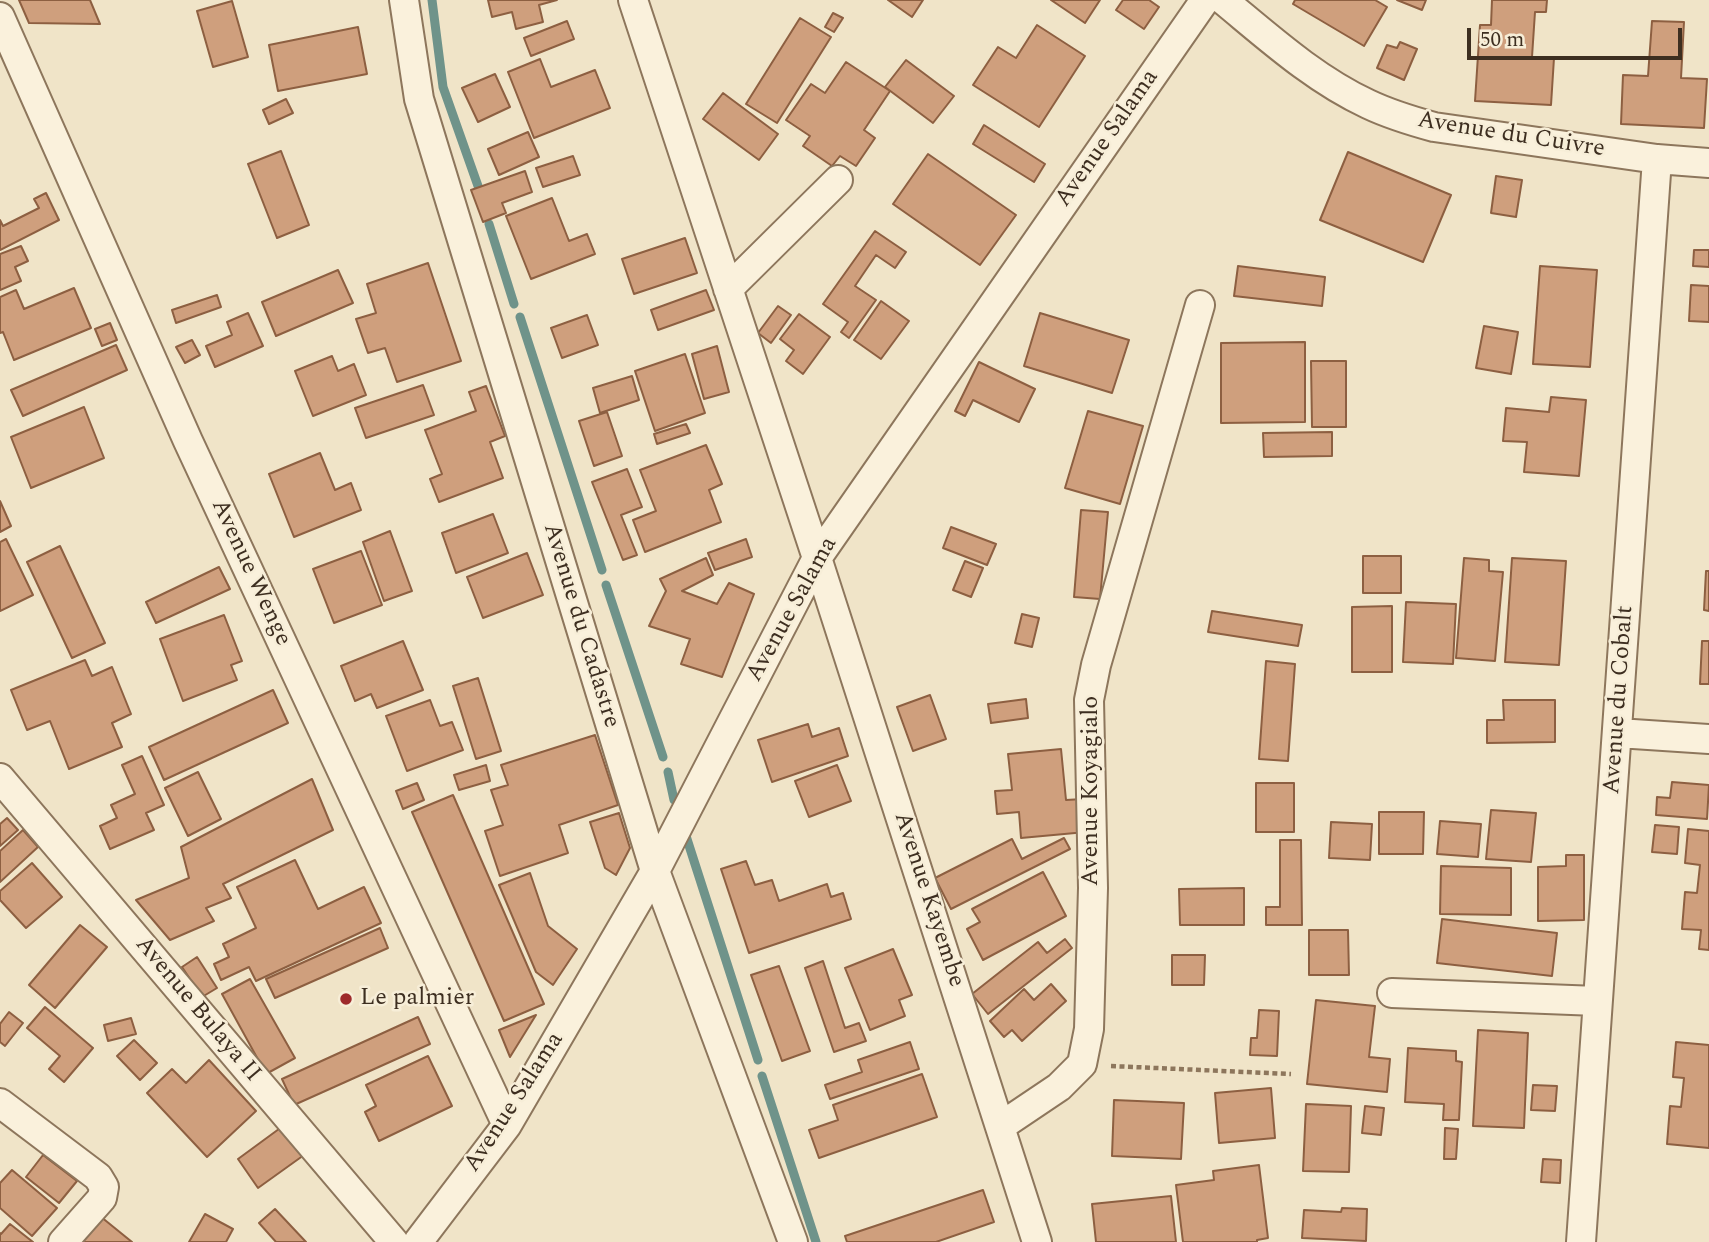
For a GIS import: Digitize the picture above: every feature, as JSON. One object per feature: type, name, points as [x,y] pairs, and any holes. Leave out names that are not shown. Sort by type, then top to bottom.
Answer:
[{"type":"street","name":"Avenue du Cadastre","points":[[404,0],[419,99],[655,871],[793,1242]]},
{"type":"street","name":"Avenue Kayembe","points":[[633,0],[817,558],[1037,1242]]},
{"type":"street","name":"Avenue Salama","points":[[418,1242],[507,1125],[655,871],[817,558],[1205,0]]},
{"type":"street","name":"Avenue du Cuivre","points":[[1223,0],[1331,83],[1367,104],[1400,117],[1434,127],[1657,159],[1709,163]]},
{"type":"street","name":"Avenue Wenge","points":[[0,18],[188,441],[507,1125]]},
{"type":"street","name":"Avenue du Cobalt","points":[[1581,1242],[1657,159]]},
{"type":"street","points":[[728,289],[838,180]]},
{"type":"street","name":"Avenue Koyagialo","points":[[1082,1064],[1089,1029],[1093,888],[1088,700],[1200,305]]},
{"type":"street","points":[[1618,733],[1709,739]]},
{"type":"street","name":"Avenue Bulaya II","points":[[0,779],[394,1242]]},
{"type":"street","points":[[1392,993],[1597,1001]]},
{"type":"street","points":[[1001,1126],[1059,1087],[1082,1064]]},
{"type":"street","points":[[0,1103],[98,1177],[104,1186],[102,1198],[63,1242]]},
{"type":"path","points":[[1082,1064],[1291,1074]]},
{"type":"building","points":[[19,0],[90,0],[100,24],[29,23]]},
{"type":"building","points":[[488,0],[557,0],[539,5],[543,22],[516,29],[512,12],[492,17]]},
{"type":"building","points":[[888,0],[923,0],[912,17]]},
{"type":"building","points":[[1051,0],[1100,0],[1085,23]]},
{"type":"building","points":[[1123,0],[1149,0],[1159,7],[1144,29],[1116,10]]},
{"type":"building","points":[[1295,0],[1375,0],[1387,7],[1364,46],[1293,4]]},
{"type":"building","points":[[1397,0],[1426,0],[1422,10]]},
{"type":"building","points":[[1492,0],[1547,0],[1546,12],[1535,12],[1532,57],[1554,58],[1551,105],[1475,101],[1480,25],[1491,25]]},
{"type":"building","points":[[232,1],[248,57],[213,67],[197,11]]},
{"type":"building","points":[[833,13],[843,18],[834,32],[825,27]]},
{"type":"building","points":[[800,18],[831,37],[777,123],[746,104]]},
{"type":"building","points":[[567,21],[574,39],[531,56],[524,38]]},
{"type":"building","points":[[1652,21],[1684,22],[1681,78],[1707,79],[1704,128],[1621,124],[1623,75],[1648,76]]},
{"type":"building","points":[[1037,25],[1085,56],[1039,127],[973,85],[998,47],[1016,58]]},
{"type":"building","points":[[358,27],[367,74],[278,91],[269,45]]},
{"type":"building","points":[[1400,42],[1417,49],[1404,80],[1377,68],[1387,45],[1397,48]]},
{"type":"building","points":[[540,59],[551,87],[595,70],[610,108],[534,138],[508,72]]},
{"type":"building","points":[[906,60],[954,96],[933,123],[885,87]]},
{"type":"building","points":[[846,62],[890,91],[864,130],[875,138],[856,166],[840,156],[832,166],[803,146],[810,136],[786,120],[811,84],[825,93]]},
{"type":"building","points":[[495,74],[510,107],[478,122],[462,88]]},
{"type":"building","points":[[723,93],[778,134],[759,160],[703,119]]},
{"type":"building","points":[[286,99],[293,113],[269,124],[263,110]]},
{"type":"building","points":[[984,125],[1045,164],[1034,182],[973,144]]},
{"type":"building","points":[[528,132],[539,157],[499,175],[488,149]]},
{"type":"building","points":[[281,151],[309,225],[277,238],[248,164]]},
{"type":"building","points":[[1348,152],[1451,195],[1423,262],[1320,220]]},
{"type":"building","points":[[928,154],[1016,215],[980,265],[893,204]]},
{"type":"building","points":[[573,156],[580,175],[543,187],[536,168]]},
{"type":"building","points":[[525,171],[532,192],[502,203],[506,213],[483,222],[471,190]]},
{"type":"building","points":[[1496,176],[1522,180],[1516,217],[1491,213]]},
{"type":"building","points":[[46,193],[59,220],[0,250],[0,220],[3,226],[39,208],[34,199]]},
{"type":"building","points":[[552,198],[569,241],[587,234],[595,254],[531,279],[506,216]]},
{"type":"building","points":[[875,231],[906,252],[895,268],[876,255],[855,286],[876,300],[849,338],[841,332],[848,322],[823,304]]},
{"type":"building","points":[[685,238],[697,273],[634,294],[622,259]]},
{"type":"building","points":[[21,246],[28,261],[15,267],[21,281],[0,290],[0,254]]},
{"type":"building","points":[[1694,250],[1709,250],[1709,267],[1693,266]]},
{"type":"building","points":[[428,263],[461,361],[397,382],[385,348],[368,353],[356,319],[376,313],[367,284]]},
{"type":"building","points":[[1238,266],[1325,277],[1322,306],[1234,296]]},
{"type":"building","points":[[1540,266],[1597,270],[1590,367],[1533,364]]},
{"type":"building","points":[[338,270],[353,303],[276,336],[262,302]]},
{"type":"building","points":[[1691,285],[1709,286],[1709,322],[1689,321]]},
{"type":"building","points":[[74,288],[91,328],[14,360],[3,332],[0,333],[0,297],[16,290],[24,309]]},
{"type":"building","points":[[706,290],[714,310],[658,330],[651,310]]},
{"type":"building","points":[[217,295],[221,307],[176,323],[172,310]]},
{"type":"building","points":[[881,301],[909,321],[881,359],[854,340]]},
{"type":"building","points":[[778,306],[791,315],[771,343],[758,333]]},
{"type":"building","points":[[248,313],[263,346],[215,367],[206,346],[232,335],[227,322]]},
{"type":"building","points":[[1040,313],[1129,340],[1112,393],[1024,366]]},
{"type":"building","points":[[799,314],[830,337],[803,374],[786,361],[794,350],[780,339]]},
{"type":"building","points":[[587,315],[598,345],[562,358],[551,328]]},
{"type":"building","points":[[110,323],[117,340],[102,346],[95,329]]},
{"type":"building","points":[[1484,326],[1518,332],[1511,374],[1476,368]]},
{"type":"building","points":[[192,340],[200,355],[185,363],[176,347]]},
{"type":"building","points":[[1305,342],[1305,422],[1221,423],[1221,343]]},
{"type":"building","points":[[116,345],[127,370],[23,416],[11,390]]},
{"type":"building","points":[[717,346],[729,392],[704,399],[692,354]]},
{"type":"building","points":[[685,354],[705,413],[655,431],[635,371]]},
{"type":"building","points":[[332,356],[338,371],[354,364],[366,395],[313,416],[295,371]]},
{"type":"building","points":[[1311,361],[1346,361],[1346,427],[1312,427]]},
{"type":"building","points":[[979,362],[1035,389],[1019,422],[973,400],[965,416],[955,411]]},
{"type":"building","points":[[632,376],[639,400],[600,413],[593,388]]},
{"type":"building","points":[[423,385],[434,415],[366,438],[355,408]]},
{"type":"building","points":[[486,386],[505,436],[490,442],[503,478],[439,502],[430,479],[442,474],[425,430],[476,411],[469,392]]},
{"type":"building","points":[[1551,397],[1586,400],[1579,476],[1524,472],[1527,442],[1503,441],[1506,408],[1549,412]]},
{"type":"building","points":[[84,407],[104,458],[31,488],[11,437]]},
{"type":"building","points":[[1088,411],[1143,426],[1120,504],[1065,488]]},
{"type":"building","points":[[607,412],[622,456],[594,466],[579,421]]},
{"type":"building","points":[[686,424],[690,433],[657,444],[654,434]]},
{"type":"building","points":[[1332,432],[1332,456],[1264,457],[1263,433]]},
{"type":"building","points":[[706,445],[722,484],[709,490],[721,522],[645,552],[633,520],[656,511],[640,470]]},
{"type":"building","points":[[320,453],[335,490],[351,483],[361,510],[294,537],[269,474]]},
{"type":"building","points":[[627,469],[642,507],[621,515],[637,555],[623,560],[592,482]]},
{"type":"building","points":[[0,501],[11,526],[0,532]]},
{"type":"building","points":[[1081,510],[1108,512],[1100,599],[1074,597]]},
{"type":"building","points":[[493,514],[508,553],[456,573],[442,533]]},
{"type":"building","points":[[951,527],[996,544],[987,565],[943,548]]},
{"type":"building","points":[[390,531],[412,591],[384,601],[363,542]]},
{"type":"building","points":[[6,539],[33,595],[0,611],[0,542]]},
{"type":"building","points":[[746,539],[752,557],[715,570],[708,553]]},
{"type":"building","points":[[60,546],[105,643],[72,658],[27,562]]},
{"type":"building","points":[[361,551],[382,605],[334,623],[313,569]]},
{"type":"building","points":[[527,553],[543,595],[483,618],[467,577]]},
{"type":"building","points":[[1363,556],[1401,556],[1401,593],[1363,593]]},
{"type":"building","points":[[706,558],[713,575],[682,591],[717,604],[729,583],[754,594],[722,677],[681,664],[690,639],[649,626],[666,591],[660,579]]},
{"type":"building","points":[[1464,558],[1489,560],[1489,571],[1503,572],[1495,661],[1456,658]]},
{"type":"building","points":[[1512,558],[1566,561],[1559,665],[1505,662]]},
{"type":"building","points":[[965,561],[983,568],[971,597],[953,590]]},
{"type":"building","points":[[219,567],[230,589],[156,623],[146,602]]},
{"type":"building","points":[[1706,571],[1709,571],[1709,611],[1704,610]]},
{"type":"building","points":[[1406,602],[1456,604],[1453,664],[1403,662]]},
{"type":"building","points":[[1392,606],[1392,672],[1352,672],[1352,607]]},
{"type":"building","points":[[1212,611],[1302,625],[1298,646],[1208,632]]},
{"type":"building","points":[[1022,614],[1039,618],[1032,647],[1015,643]]},
{"type":"building","points":[[224,615],[242,661],[231,665],[237,680],[183,701],[160,639]]},
{"type":"building","points":[[403,641],[423,690],[377,708],[371,694],[355,701],[341,666]]},
{"type":"building","points":[[1702,641],[1709,641],[1709,684],[1700,684]]},
{"type":"building","points":[[85,660],[92,676],[112,667],[131,714],[112,723],[122,747],[69,769],[50,721],[27,730],[11,690]]},
{"type":"building","points":[[1266,661],[1295,664],[1288,761],[1259,759]]},
{"type":"building","points":[[478,678],[501,751],[476,759],[453,686]]},
{"type":"building","points":[[273,690],[288,723],[164,780],[149,747]]},
{"type":"building","points":[[930,695],[946,739],[913,751],[897,707]]},
{"type":"building","points":[[1026,699],[1028,718],[991,723],[988,704]]},
{"type":"building","points":[[430,700],[440,726],[452,722],[463,750],[407,771],[386,716]]},
{"type":"building","points":[[1503,700],[1555,700],[1555,742],[1487,743],[1487,720],[1504,720]]},
{"type":"building","points":[[808,724],[812,737],[839,728],[848,756],[772,782],[758,740]]},
{"type":"building","points":[[595,735],[618,805],[559,825],[568,853],[500,876],[485,831],[503,825],[491,790],[508,785],[501,765]]},
{"type":"building","points":[[1061,749],[1066,800],[1083,799],[1086,832],[1021,838],[1019,812],[997,814],[995,791],[1012,790],[1008,754]]},
{"type":"building","points":[[142,756],[164,805],[146,813],[154,830],[110,849],[100,826],[117,818],[111,805],[135,794],[122,765]]},
{"type":"building","points":[[486,765],[490,781],[459,790],[454,775]]},
{"type":"building","points":[[837,765],[851,801],[809,817],[795,781]]},
{"type":"building","points":[[198,772],[221,819],[188,836],[165,788]]},
{"type":"building","points":[[312,779],[333,830],[223,884],[231,898],[206,908],[214,921],[170,940],[136,900],[189,878],[181,847]]},
{"type":"building","points":[[1672,782],[1709,785],[1707,819],[1656,815],[1657,797],[1670,798]]},
{"type":"building","points":[[417,783],[424,800],[403,809],[396,791]]},
{"type":"building","points":[[1256,783],[1294,783],[1294,832],[1256,832]]},
{"type":"building","points":[[453,795],[544,1004],[504,1021],[412,812]]},
{"type":"building","points":[[1491,810],[1536,813],[1531,862],[1486,859]]},
{"type":"building","points":[[1379,812],[1424,812],[1423,854],[1379,854]]},
{"type":"building","points":[[619,813],[630,848],[616,875],[605,868],[590,822]]},
{"type":"building","points":[[7,818],[18,830],[0,846],[0,824]]},
{"type":"building","points":[[1440,821],[1481,824],[1478,857],[1437,854]]},
{"type":"building","points":[[1331,822],[1372,824],[1370,860],[1329,858]]},
{"type":"building","points":[[1655,825],[1679,827],[1677,854],[1652,852]]},
{"type":"building","points":[[1688,829],[1709,831],[1709,950],[1699,949],[1701,930],[1682,929],[1685,892],[1697,893],[1700,865],[1685,863]]},
{"type":"building","points":[[23,830],[38,847],[0,882],[0,851]]},
{"type":"building","points":[[1064,838],[1070,849],[951,909],[935,878],[1012,839],[1022,859]]},
{"type":"building","points":[[1280,840],[1301,840],[1302,925],[1266,925],[1266,907],[1280,907]]},
{"type":"building","points":[[1566,855],[1584,855],[1584,920],[1538,921],[1538,867],[1566,866]]},
{"type":"building","points":[[295,860],[318,909],[364,887],[381,923],[256,981],[249,967],[221,980],[214,964],[229,957],[223,944],[256,928],[237,887]]},
{"type":"building","points":[[746,861],[755,885],[772,880],[779,901],[827,884],[831,897],[843,893],[851,919],[749,953],[721,869]]},
{"type":"building","points":[[32,863],[62,897],[26,928],[0,900],[0,891]]},
{"type":"building","points":[[1441,866],[1511,868],[1511,915],[1440,914]]},
{"type":"building","points":[[1043,872],[1066,916],[983,960],[967,929],[980,922],[972,909]]},
{"type":"building","points":[[530,873],[548,926],[577,949],[553,985],[536,972],[499,885]]},
{"type":"building","points":[[1244,888],[1244,925],[1180,925],[1179,889]]},
{"type":"building","points":[[1442,919],[1557,933],[1552,976],[1437,963]]},
{"type":"building","points":[[80,925],[107,947],[55,1008],[29,985]]},
{"type":"building","points":[[380,928],[388,948],[275,998],[266,979]]},
{"type":"building","points":[[1309,930],[1348,930],[1349,975],[1309,975]]},
{"type":"building","points":[[1065,939],[1072,948],[988,1014],[972,994],[1038,942],[1047,953]]},
{"type":"building","points":[[893,949],[912,995],[899,1000],[905,1016],[870,1030],[845,968]]},
{"type":"building","points":[[1172,955],[1205,955],[1204,985],[1172,985]]},
{"type":"building","points":[[197,957],[217,988],[202,997],[182,967]]},
{"type":"building","points":[[823,961],[845,1028],[859,1023],[866,1041],[834,1052],[805,968]]},
{"type":"building","points":[[779,966],[810,1051],[782,1061],[751,975]]},
{"type":"building","points":[[250,979],[295,1058],[266,1074],[222,994]]},
{"type":"building","points":[[1051,984],[1066,1001],[1022,1041],[1012,1030],[1004,1037],[990,1021],[1024,989],[1034,1000]]},
{"type":"building","points":[[1316,1000],[1375,1006],[1369,1057],[1390,1059],[1387,1092],[1307,1084]]},
{"type":"building","points":[[45,1007],[93,1048],[64,1082],[49,1069],[60,1056],[27,1028]]},
{"type":"building","points":[[1259,1010],[1279,1011],[1277,1056],[1250,1055],[1251,1038],[1257,1038]]},
{"type":"building","points":[[9,1012],[23,1023],[5,1046],[0,1042],[0,1024]]},
{"type":"building","points":[[536,1015],[510,1057],[499,1030]]},
{"type":"building","points":[[418,1017],[430,1044],[294,1105],[282,1079]]},
{"type":"building","points":[[131,1018],[136,1034],[108,1041],[104,1025]]},
{"type":"building","points":[[1478,1030],[1528,1033],[1524,1128],[1473,1126]]},
{"type":"building","points":[[134,1040],[157,1063],[140,1080],[117,1056]]},
{"type":"building","points":[[910,1042],[919,1069],[830,1099],[825,1085],[862,1072],[858,1060]]},
{"type":"building","points":[[1676,1042],[1709,1045],[1709,1148],[1667,1144],[1670,1106],[1681,1107],[1684,1078],[1673,1077]]},
{"type":"building","points":[[1408,1048],[1456,1051],[1456,1061],[1462,1062],[1459,1120],[1443,1120],[1444,1104],[1405,1102]]},
{"type":"building","points":[[428,1056],[452,1106],[379,1141],[365,1112],[376,1106],[366,1085]]},
{"type":"building","points":[[209,1060],[256,1111],[207,1157],[147,1093],[172,1069],[186,1083]]},
{"type":"building","points":[[922,1074],[937,1117],[819,1158],[809,1130],[838,1120],[833,1105]]},
{"type":"building","points":[[1533,1085],[1557,1086],[1555,1111],[1531,1110]]},
{"type":"building","points":[[1271,1088],[1275,1138],[1219,1143],[1215,1093]]},
{"type":"building","points":[[1114,1100],[1184,1103],[1181,1159],[1112,1156]]},
{"type":"building","points":[[1306,1104],[1351,1106],[1349,1172],[1303,1171]]},
{"type":"building","points":[[1365,1106],[1384,1108],[1381,1135],[1362,1133]]},
{"type":"building","points":[[283,1126],[304,1155],[258,1188],[238,1159]]},
{"type":"building","points":[[1445,1128],[1458,1129],[1456,1159],[1444,1159]]},
{"type":"building","points":[[43,1155],[77,1181],[59,1203],[26,1177]]},
{"type":"building","points":[[1543,1159],[1561,1160],[1560,1183],[1541,1182]]},
{"type":"building","points":[[1259,1165],[1268,1238],[1257,1242],[1183,1242],[1176,1185],[1214,1180],[1213,1171]]},
{"type":"building","points":[[12,1170],[57,1208],[32,1236],[0,1208],[0,1183]]},
{"type":"building","points":[[983,1190],[994,1222],[936,1242],[847,1242],[845,1236]]},
{"type":"building","points":[[1171,1196],[1176,1242],[1096,1242],[1092,1204]]},
{"type":"building","points":[[1342,1208],[1367,1209],[1366,1241],[1302,1238],[1304,1210],[1341,1212]]},
{"type":"building","points":[[275,1209],[306,1242],[276,1242],[259,1223]]},
{"type":"building","points":[[95,1212],[132,1242],[71,1242]]},
{"type":"building","points":[[205,1214],[233,1229],[226,1242],[189,1242]]},
{"type":"building","points":[[10,1224],[33,1242],[0,1242],[0,1233]]},
{"type":"waterway","points":[[432,0],[443,87],[478,186]]},
{"type":"waterway","points":[[489,224],[514,304]]},
{"type":"waterway","points":[[520,317],[602,570]]},
{"type":"waterway","points":[[606,585],[663,757]]},
{"type":"waterway","points":[[668,772],[674,800]]},
{"type":"waterway","points":[[686,836],[758,1060]]},
{"type":"waterway","points":[[762,1076],[816,1242]]},
{"type":"place","name":"Le palmier","points":[[346,999]]}]
